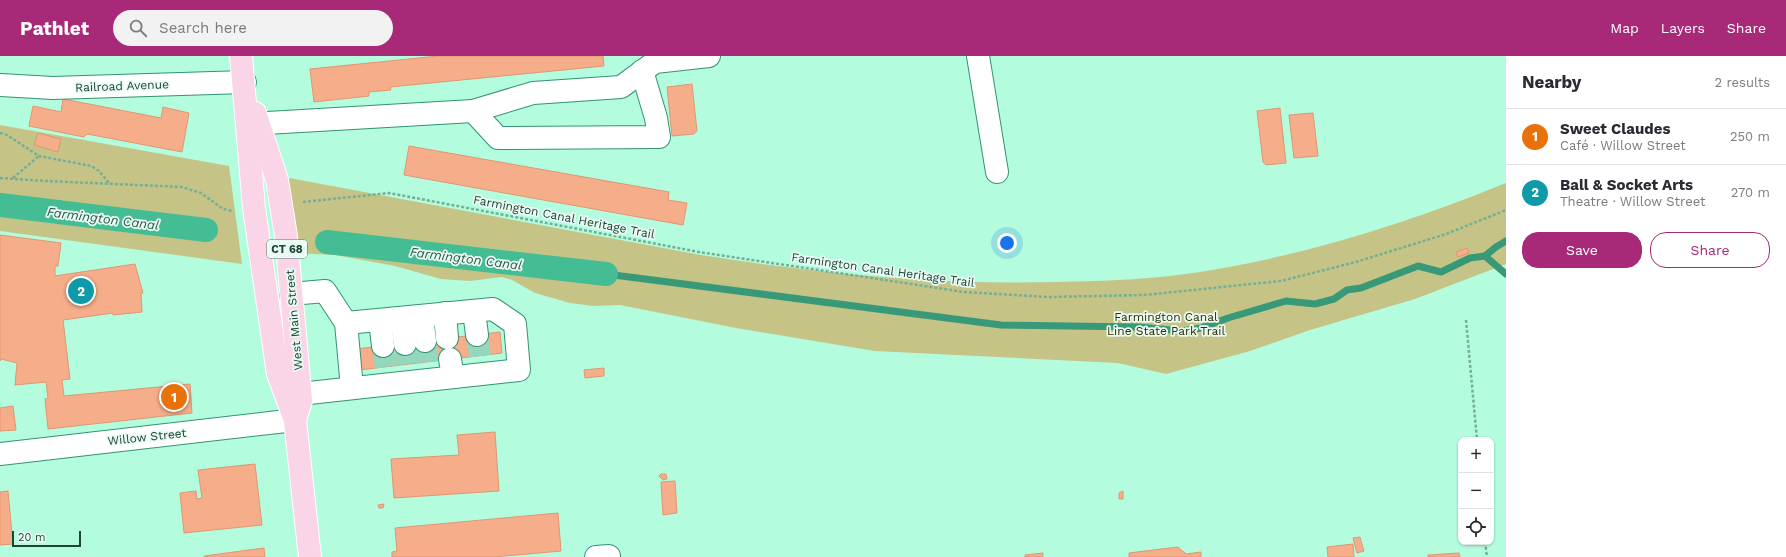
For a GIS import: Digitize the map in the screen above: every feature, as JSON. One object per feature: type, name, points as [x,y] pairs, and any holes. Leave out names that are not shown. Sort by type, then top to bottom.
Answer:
[{"type":"main road","name":"West Main Street","points":[[241,56],[253,123],[254,208],[278,374],[295,420],[310,557]]},
{"type":"main road","name":"West Main Street","points":[[253,123],[277,180],[286,236],[301,401],[295,420]]},
{"type":"street","points":[[253,123],[473,111],[533,93],[621,87],[654,62],[710,56]]},
{"type":"street","points":[[978,56],[998,172]]},
{"type":"street","points":[[473,111],[498,138],[659,137],[656,118],[642,71]]},
{"type":"street","name":"Railroad Avenue","points":[[0,85],[53,88],[245,82]]},
{"type":"street","points":[[291,294],[325,291],[346,323],[352,388]]},
{"type":"street","points":[[300,394],[352,388],[385,365],[480,355],[519,370],[515,324],[493,309],[346,323]]},
{"type":"street","points":[[474,310],[480,355]]},
{"type":"street","points":[[444,314],[450,358]]},
{"type":"street","points":[[412,317],[417,362]]},
{"type":"street","points":[[380,320],[385,365]]},
{"type":"street","name":"Willow Street","points":[[0,454],[295,420]]},
{"type":"path","points":[[0,133],[7,135],[39,156],[91,166],[99,171],[109,184]]},
{"type":"path","points":[[13,179],[39,156]]},
{"type":"path","points":[[0,178],[190,188],[202,193],[223,209],[236,211]]},
{"type":"path","name":"Farmington Canal Heritage Trail","points":[[281,205],[330,198],[389,193],[699,252],[964,292],[1048,297],[1144,295],[1281,281],[1356,262],[1446,234],[1506,210]]},
{"type":"path","points":[[1466,320],[1477,437]]},
{"type":"path","points":[[1485,545],[1487,557]]},
{"type":"green space","points":[[0,125],[229,166],[242,264],[0,231]]},
{"type":"green space","name":"Farmington Canal Line State Park Trail","points":[[284,177],[701,255],[746,262],[879,277],[968,282],[1118,280],[1178,275],[1220,269],[1303,251],[1345,240],[1466,199],[1506,183],[1506,264],[1415,299],[1310,330],[1250,351],[1166,374],[1118,363],[875,351],[736,328],[620,305],[594,306],[570,303],[535,293],[512,280],[502,277],[470,281],[441,279],[395,266],[335,255],[294,253]]},
{"type":"building","points":[[438,56],[603,56],[604,66],[390,87],[391,90],[369,92],[369,96],[314,102],[310,69]]},
{"type":"building","points":[[692,84],[697,131],[694,134],[672,136],[667,87]]},
{"type":"building","points":[[63,99],[161,118],[163,107],[189,113],[182,152],[87,134],[84,137],[29,126],[33,106],[61,112]]},
{"type":"building","points":[[1280,108],[1286,163],[1266,165],[1263,162],[1257,111]]},
{"type":"building","points":[[1313,113],[1318,156],[1294,158],[1289,115]]},
{"type":"building","points":[[38,133],[61,139],[58,152],[34,145]]},
{"type":"building","points":[[409,146],[669,192],[668,200],[687,203],[683,225],[404,175]]},
{"type":"building","points":[[0,235],[61,243],[58,266],[55,266],[55,276],[135,264],[143,293],[141,293],[142,312],[113,315],[113,313],[63,320],[70,379],[62,380],[64,396],[190,384],[192,413],[48,429],[45,399],[48,398],[46,382],[15,385],[17,363],[1,359],[0,361]]},
{"type":"building","points":[[1467,248],[1469,253],[1458,257],[1456,252]]},
{"type":"building","points":[[500,332],[502,353],[359,370],[356,349]]},
{"type":"building","points":[[604,368],[604,376],[585,378],[584,370]]},
{"type":"building","points":[[13,406],[16,430],[0,431],[0,408]]},
{"type":"building","points":[[495,432],[499,491],[394,498],[391,459],[459,455],[457,435]]},
{"type":"building","points":[[255,464],[262,525],[184,533],[180,493],[196,491],[197,499],[202,498],[198,470]]},
{"type":"building","points":[[661,474],[666,474],[667,479],[663,480],[659,476]]},
{"type":"building","points":[[675,481],[677,513],[663,515],[661,482]]},
{"type":"building","points":[[8,491],[13,544],[0,545],[0,492]]},
{"type":"building","points":[[1123,491],[1123,499],[1119,499],[1119,493]]},
{"type":"building","points":[[384,504],[383,508],[379,508],[378,505]]},
{"type":"building","points":[[558,513],[561,551],[494,557],[392,557],[392,552],[397,551],[395,528]]},
{"type":"building","points":[[1360,537],[1364,551],[1357,553],[1353,538]]},
{"type":"building","points":[[1353,544],[1354,557],[1328,557],[1327,547]]},
{"type":"building","points":[[1178,547],[1186,554],[1201,552],[1201,557],[1129,557],[1129,553]]},
{"type":"building","points":[[264,548],[265,557],[204,557],[204,556]]},
{"type":"building","points":[[1043,553],[1043,557],[1025,557],[1025,555]]},
{"type":"building","points":[[1459,553],[1460,557],[1428,557],[1428,555]]},
{"type":"waterway","name":"Farmington Canal","points":[[0,205],[206,230]]},
{"type":"waterway","points":[[606,274],[1001,325],[1139,327],[1181,331],[1201,328],[1228,318],[1286,301],[1315,304],[1334,299],[1347,290],[1361,288],[1418,266],[1441,272],[1470,258],[1485,256],[1506,241]]},
{"type":"waterway","name":"Farmington Canal","points":[[327,242],[606,274]]},
{"type":"waterway","points":[[1485,256],[1506,274]]},
{"type":"tunnel","points":[[477,335],[480,356]]},
{"type":"tunnel","points":[[425,341],[427,362]]},
{"type":"tunnel","points":[[405,344],[408,364]]},
{"type":"tunnel","points":[[383,346],[386,367]]},
{"type":"place","name":"Ball & Socket Arts","points":[[81,291]]},
{"type":"place","name":"Sweet Claudes","points":[[174,397]]}]
